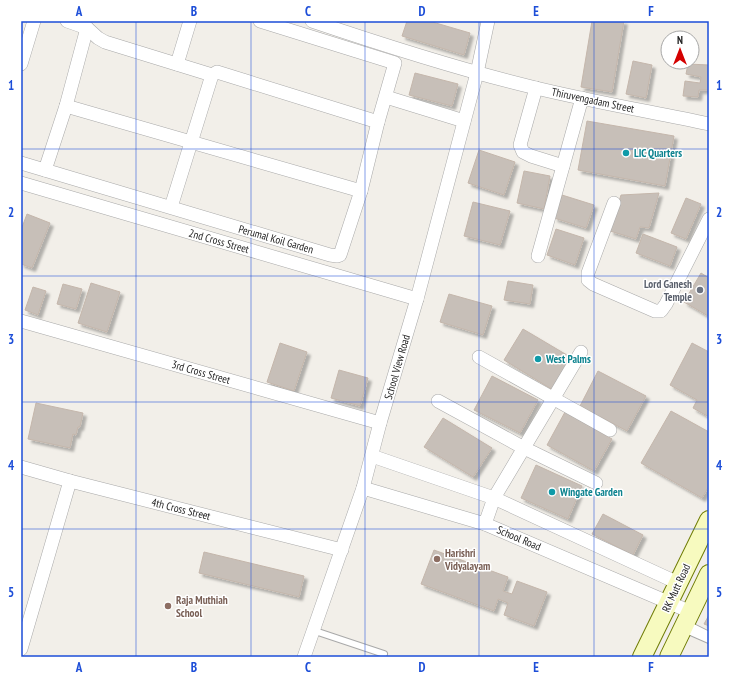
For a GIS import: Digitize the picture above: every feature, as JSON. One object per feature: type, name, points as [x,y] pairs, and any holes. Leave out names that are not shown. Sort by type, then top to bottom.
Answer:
[{"type":"main road","name":"RK Mutt Road","points":[[642,657],[709,520]]},
{"type":"main road","points":[[669,657],[687,621],[705,592],[709,574]]},
{"type":"street","points":[[21,64],[34,21]]},
{"type":"street","points":[[67,21],[87,28],[105,42],[212,76]]},
{"type":"street","points":[[177,64],[190,21]]},
{"type":"street","name":"Perumal Koil Garden","points":[[21,163],[253,232],[337,256],[340,255],[361,191],[378,122],[396,63],[260,21]]},
{"type":"street","name":"Thiruvengadam Street","points":[[312,21],[399,50],[477,73],[536,88],[709,124]]},
{"type":"street","points":[[477,73],[488,21]]},
{"type":"street","points":[[45,170],[66,106],[87,28]]},
{"type":"street","points":[[171,207],[212,76],[216,72],[378,122]]},
{"type":"street","name":"School View Road","points":[[304,657],[312,630],[363,488],[380,423],[417,299],[477,73]]},
{"type":"street","points":[[536,88],[520,145],[523,152],[531,156],[563,166]]},
{"type":"street","points":[[386,97],[464,120]]},
{"type":"street","points":[[538,256],[582,98]]},
{"type":"street","points":[[66,106],[192,141],[361,191]]},
{"type":"street","name":"2nd Cross Street","points":[[21,183],[417,299]]},
{"type":"street","points":[[614,203],[588,273],[588,280],[593,284],[655,311],[661,311],[666,304],[709,219]]},
{"type":"street","name":"3rd Cross Street","points":[[21,321],[380,423]]},
{"type":"street","points":[[485,524],[494,498],[582,352]]},
{"type":"street","points":[[479,356],[610,430]]},
{"type":"street","points":[[438,400],[524,448],[596,483]]},
{"type":"street","points":[[372,456],[494,498],[678,582]]},
{"type":"street","name":"4th Cross Street","points":[[21,467],[70,481],[342,550]]},
{"type":"street","points":[[21,649],[70,481]]},
{"type":"street","name":"School Road","points":[[363,488],[485,524],[669,602],[687,621]]},
{"type":"lane","points":[[687,621],[709,635]]},
{"type":"lane","points":[[687,621],[709,640]]},
{"type":"lane","points":[[312,630],[384,654]]},
{"type":"building","points":[[407,21],[429,21],[470,33],[464,55],[402,36]]},
{"type":"building","points":[[592,21],[624,21],[612,92],[581,87]]},
{"type":"building","points":[[633,61],[652,65],[646,98],[626,94]]},
{"type":"building","points":[[700,65],[709,65],[709,90],[699,90],[698,97],[683,96],[685,81],[700,83],[701,77],[686,74],[687,70],[700,70]]},
{"type":"building","points":[[415,73],[458,84],[452,106],[409,95]]},
{"type":"building","name":"LIC Quarters","points":[[587,121],[674,136],[665,186],[578,170]]},
{"type":"building","points":[[479,150],[515,162],[504,195],[468,183]]},
{"type":"building","points":[[524,171],[550,176],[544,209],[517,203]]},
{"type":"building","points":[[659,193],[649,228],[640,227],[636,239],[610,231],[621,195]]},
{"type":"building","points":[[562,195],[594,205],[586,228],[554,218]]},
{"type":"building","points":[[686,198],[701,204],[686,239],[671,233]]},
{"type":"building","points":[[473,202],[510,211],[500,245],[464,236]]},
{"type":"building","points":[[27,214],[50,223],[32,268],[21,264],[21,230]]},
{"type":"building","points":[[556,229],[584,238],[575,265],[547,255]]},
{"type":"building","points":[[643,234],[677,247],[670,266],[636,253]]},
{"type":"building","name":"Lord Ganesh Temple","points":[[701,273],[709,278],[708,316],[684,302]]},
{"type":"building","points":[[508,281],[533,285],[530,304],[504,300]]},
{"type":"building","points":[[91,283],[120,292],[107,332],[78,323]]},
{"type":"building","points":[[63,284],[82,289],[76,309],[57,304]]},
{"type":"building","points":[[33,287],[46,291],[38,315],[25,310]]},
{"type":"building","points":[[449,294],[492,306],[483,335],[440,322]]},
{"type":"building","name":"West Palms","points":[[523,329],[572,358],[553,390],[504,360]]},
{"type":"building","points":[[280,343],[307,352],[294,391],[267,382]]},
{"type":"building","points":[[692,343],[709,352],[709,417],[693,408],[697,400],[670,385]]},
{"type":"building","points":[[339,370],[368,378],[360,406],[331,398]]},
{"type":"building","points":[[598,371],[646,396],[627,431],[580,406]]},
{"type":"building","points":[[492,376],[538,400],[520,433],[474,410]]},
{"type":"building","points":[[36,403],[83,413],[80,427],[78,427],[76,435],[73,434],[70,448],[28,439]]},
{"type":"building","points":[[671,411],[709,432],[709,486],[702,498],[641,463]]},
{"type":"building","points":[[565,412],[612,439],[594,471],[547,445]]},
{"type":"building","points":[[443,418],[492,448],[473,477],[424,447]]},
{"type":"building","name":"Wingate Garden","points":[[536,465],[582,486],[568,519],[521,498]]},
{"type":"building","points":[[603,514],[643,535],[633,555],[592,534]]},
{"type":"building","points":[[434,550],[508,577],[503,591],[512,594],[517,581],[547,592],[534,626],[504,615],[508,603],[498,599],[494,611],[421,584]]},
{"type":"building","points":[[204,552],[304,576],[299,597],[199,573]]},
{"type":"building","points":[[709,615],[709,626],[704,624]]},
{"type":"place","name":"LIC Quarters","points":[[626,153]]},
{"type":"place","name":"Lord Ganesh Temple","points":[[700,290]]},
{"type":"place","name":"West Palms","points":[[538,359]]},
{"type":"place","name":"Wingate Garden","points":[[552,492]]},
{"type":"place","name":"Harishri Vidyalayam","points":[[437,559]]},
{"type":"place","name":"Raja Muthiah School","points":[[168,606]]}]
